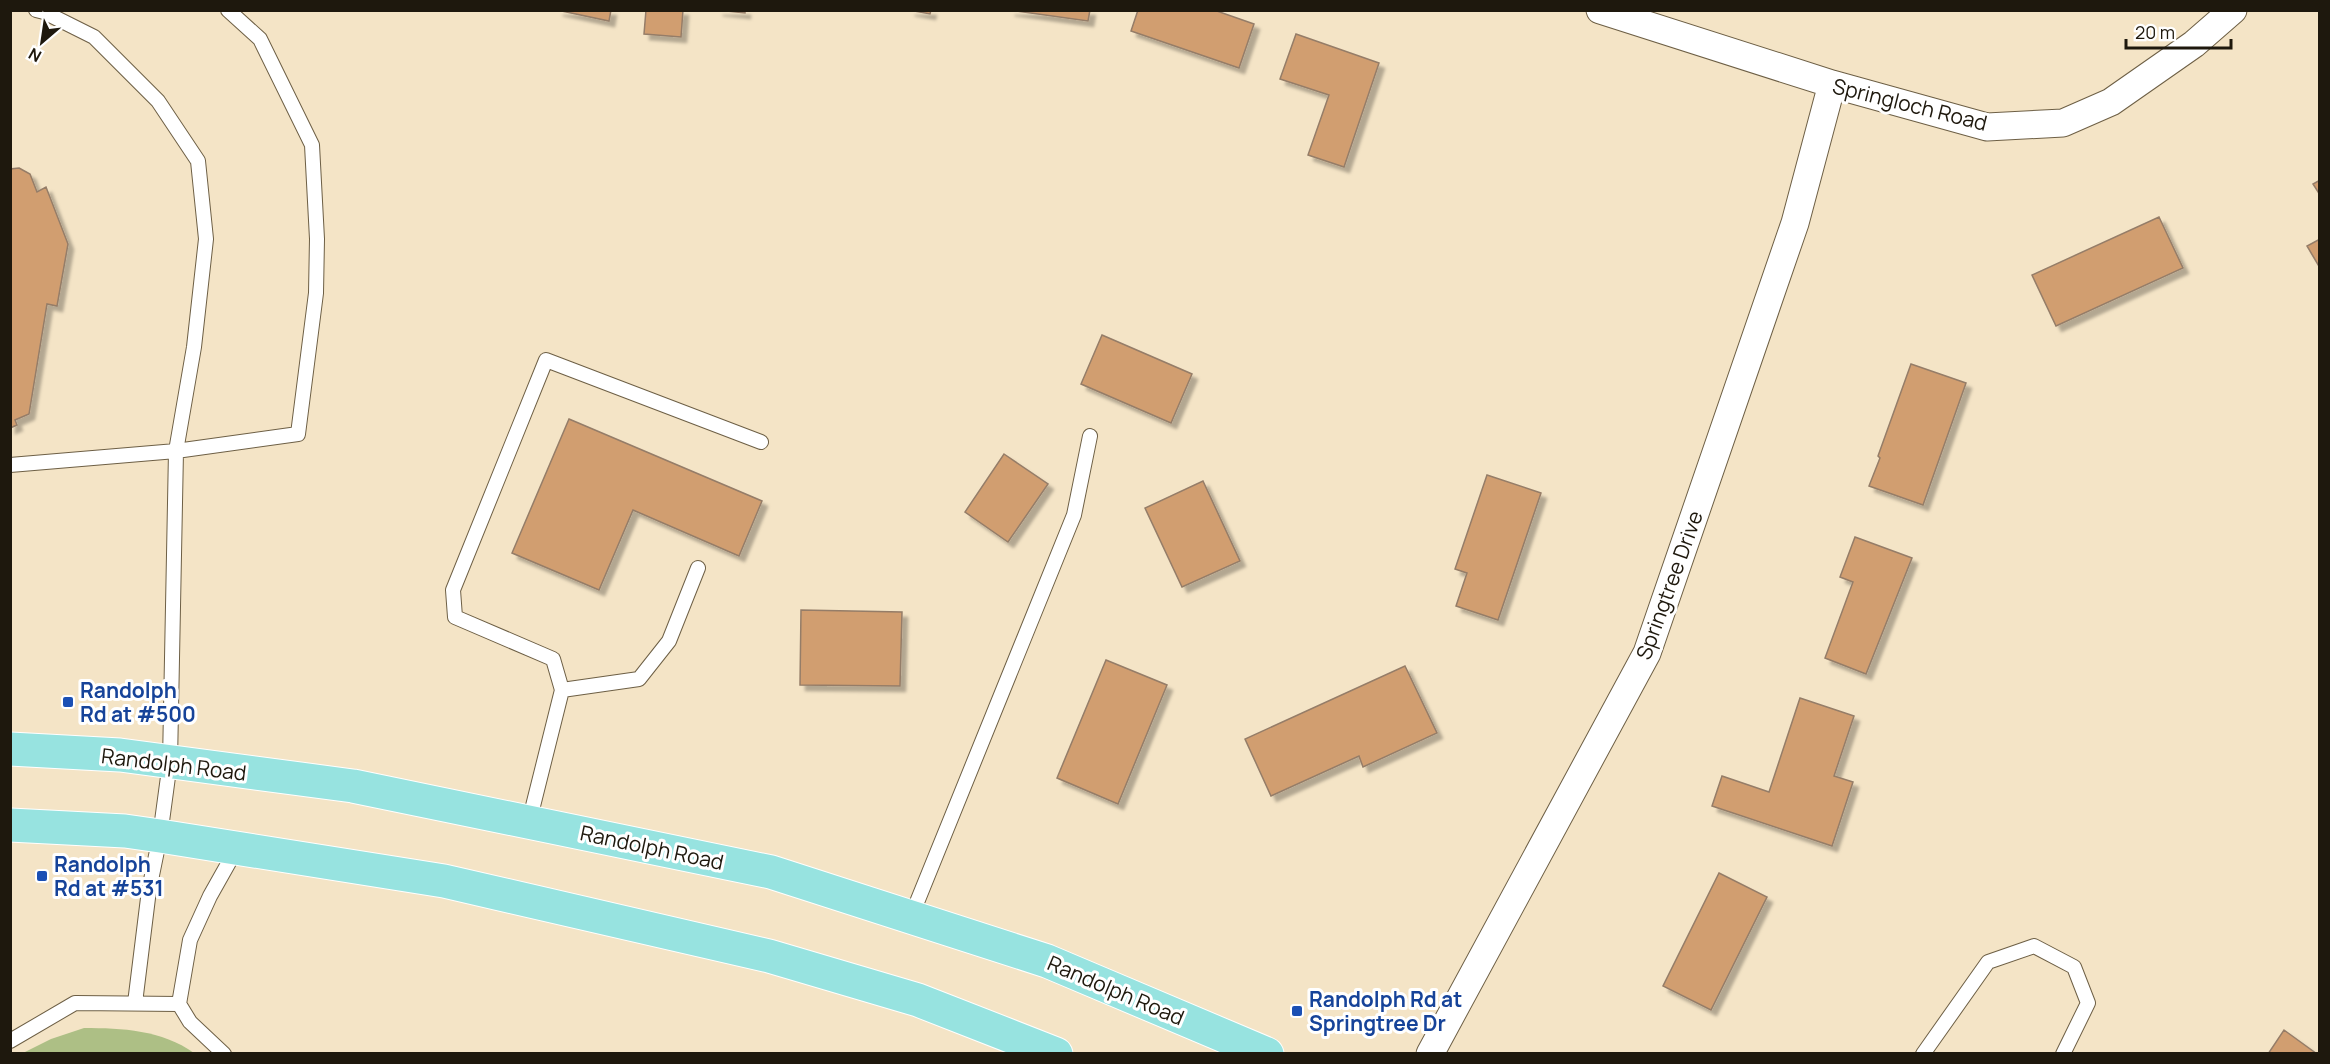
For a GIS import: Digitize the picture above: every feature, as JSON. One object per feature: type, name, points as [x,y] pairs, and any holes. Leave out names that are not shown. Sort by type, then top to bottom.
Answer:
[{"type":"main road","name":"Randolph Road","points":[[10,749],[120,755],[353,786],[771,872],[1047,961],[1267,1053]]},
{"type":"main road","points":[[10,825],[125,831],[444,881],[769,956],[918,1000],[1056,1053]]},
{"type":"street","name":"Springloch Road","points":[[1600,10],[1832,84],[1987,127],[2063,123],[2110,102],[2194,44],[2233,10]]},
{"type":"street","name":"Springtree Drive","points":[[1430,1053],[1647,653],[1795,223],[1832,84]]},
{"type":"lane","points":[[36,10],[94,37],[158,101],[198,160],[206,239],[194,347],[176,451],[170,762],[160,836],[149,890],[135,1003]]},
{"type":"lane","points":[[10,465],[176,451],[298,434],[316,293],[317,239],[312,145],[260,39],[228,10]]},
{"type":"lane","points":[[530,822],[562,690],[553,659],[455,617],[453,590],[546,360],[761,442]]},
{"type":"lane","points":[[911,917],[1074,515],[1090,436]]},
{"type":"lane","points":[[562,690],[639,679],[669,641],[698,568]]},
{"type":"lane","points":[[224,1053],[190,1022],[179,1004],[190,940],[210,896],[237,848]]},
{"type":"lane","points":[[1923,1053],[1988,962],[2034,946],[2074,967],[2088,1003],[2063,1053]]},
{"type":"lane","points":[[10,1041],[75,1004],[179,1004]]},
{"type":"green space","points":[[84,1028],[127,1030],[155,1035],[182,1045],[194,1053],[23,1053],[51,1039]]},
{"type":"building","points":[[557,10],[611,10],[609,21]]},
{"type":"building","points":[[646,10],[683,10],[681,37],[644,34]]},
{"type":"building","points":[[717,10],[745,10],[745,13]]},
{"type":"building","points":[[909,10],[931,10],[930,14]]},
{"type":"building","points":[[1009,10],[1090,10],[1088,21]]},
{"type":"building","points":[[1138,10],[1214,10],[1254,24],[1239,68],[1131,31]]},
{"type":"building","points":[[1296,34],[1379,63],[1344,167],[1308,155],[1329,95],[1280,79]]},
{"type":"building","points":[[19,168],[30,174],[37,192],[46,187],[68,244],[57,306],[47,304],[29,414],[15,420],[17,425],[10,428],[10,169]]},
{"type":"building","points":[[2320,180],[2320,195],[2313,184]]},
{"type":"building","points":[[2159,217],[2183,268],[2056,326],[2032,275]]},
{"type":"building","points":[[2320,239],[2320,268],[2307,246]]},
{"type":"building","points":[[1102,335],[1192,374],[1171,423],[1081,384]]},
{"type":"building","points":[[1911,364],[1966,383],[1923,505],[1869,486]]},
{"type":"building","points":[[569,419],[762,501],[739,556],[633,510],[599,590],[512,553]]},
{"type":"building","points":[[1004,454],[1048,484],[1008,542],[965,512]]},
{"type":"building","points":[[1487,475],[1541,493],[1498,620],[1456,606],[1467,573],[1455,569]]},
{"type":"building","points":[[1203,481],[1240,561],[1182,587],[1145,508]]},
{"type":"building","points":[[1855,537],[1912,558],[1866,674],[1825,658],[1853,582],[1840,577]]},
{"type":"building","points":[[801,610],[902,612],[900,686],[800,685]]},
{"type":"building","points":[[1106,660],[1167,685],[1118,804],[1057,778]]},
{"type":"building","points":[[1405,666],[1437,733],[1363,767],[1359,756],[1271,796],[1245,739]]},
{"type":"building","points":[[1800,698],[1854,716],[1834,776],[1853,782],[1832,846],[1712,806],[1722,776],[1769,792]]},
{"type":"building","points":[[1719,873],[1767,897],[1711,1010],[1663,986]]},
{"type":"building","points":[[2284,1030],[2317,1054],[2268,1054]]},
{"type":"place","name":"Randolph Rd at #500","points":[[68,702]]},
{"type":"place","name":"Randolph Rd at #531","points":[[42,876]]},
{"type":"place","name":"Randolph Rd at Springtree Dr","points":[[1297,1011]]}]
